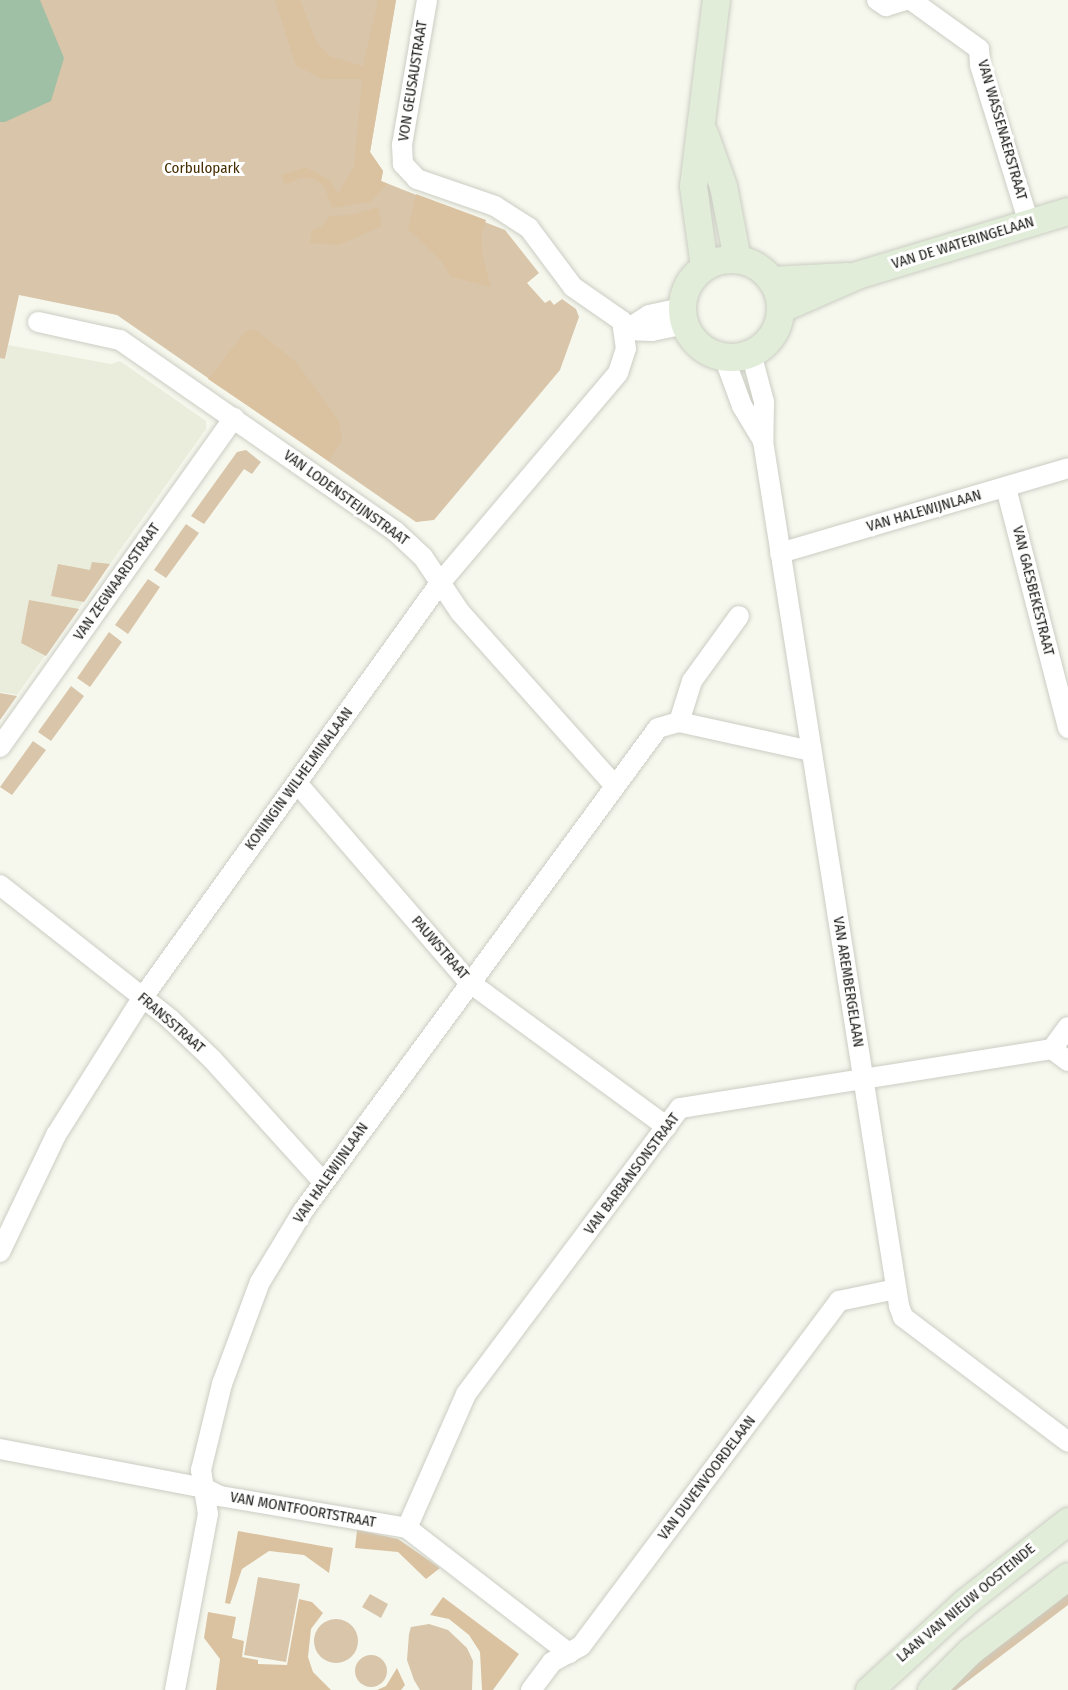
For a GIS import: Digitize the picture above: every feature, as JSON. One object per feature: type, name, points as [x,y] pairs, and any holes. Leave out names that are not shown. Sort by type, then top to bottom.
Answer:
[{"type":"street","name":"VON GEUSAUSTRAAT","points":[[427,0],[402,144],[403,164],[417,179],[495,206],[529,228],[573,287],[617,316],[626,330]]},
{"type":"street","points":[[704,266],[693,186],[703,131],[708,56],[716,0]]},
{"type":"street","points":[[877,0],[886,6],[906,0]]},
{"type":"street","name":"VAN WASSENAERSTRAAT","points":[[911,0],[979,49],[980,65],[1029,223]]},
{"type":"street","points":[[703,131],[723,186],[737,259]]},
{"type":"street","name":"VAN DE WATERINGELAAN","points":[[780,309],[857,275],[1068,211]]},
{"type":"street","points":[[737,259],[762,270],[771,280],[780,309],[772,335],[751,353],[724,357],[704,350],[682,316],[687,284],[704,266],[737,259]]},
{"type":"street","name":"VAN DE WATERINGELAAN","points":[[771,280],[857,275]]},
{"type":"street","points":[[626,330],[649,315],[682,316]]},
{"type":"street","name":"VAN LODENSTEIJNSTRAAT","points":[[38,322],[120,340],[395,531],[423,557],[460,612],[615,786]]},
{"type":"street","name":"KONINGIN WILHELMINALAAN","points":[[0,1252],[56,1135],[143,998],[440,583],[618,373],[626,349],[626,330]]},
{"type":"street","name":"VAN AREMBERGELAAN","points":[[751,353],[764,402],[763,441],[780,553],[896,1289],[903,1317],[1068,1442]]},
{"type":"street","name":"VAN AREMBERGELAAN","points":[[724,357],[742,406],[763,441]]},
{"type":"street","name":"VAN ZEGWAARDSTRAAT","points":[[0,747],[234,418]]},
{"type":"street","name":"VAN HALEWIJNLAAN","points":[[780,553],[1068,468]]},
{"type":"street","name":"VAN GAESBEKESTRAAT","points":[[1006,488],[1068,728]]},
{"type":"street","points":[[739,616],[692,681],[679,722],[811,750]]},
{"type":"street","name":"VAN HALEWIJNLAAN","points":[[175,1690],[208,1515],[201,1470],[235,1342],[260,1281],[323,1182],[658,728],[679,722]]},
{"type":"street","name":"PAUWSTRAAT","points":[[297,783],[469,982],[668,1127]]},
{"type":"street","name":"FRANSSTRAAT","points":[[0,885],[143,998],[212,1059],[323,1182]]},
{"type":"street","points":[[1060,1055],[1068,1027]]},
{"type":"street","name":"VAN BARBANSONSTRAAT","points":[[407,1528],[466,1394],[680,1108],[864,1079],[1060,1055]]},
{"type":"street","name":"VAN DUVENVOORDELAAN","points":[[531,1690],[552,1662],[575,1650],[839,1301],[896,1289]]},
{"type":"street","name":"VAN MONTFOORTSTRAAT","points":[[0,1449],[204,1488],[220,1496],[407,1528],[575,1650]]},
{"type":"street","name":"LAAN VAN NIEUW OOSTEINDE","points":[[869,1690],[965,1602],[1068,1521]]},
{"type":"street","points":[[931,1690],[970,1651],[1068,1576]]},
{"type":"shaded area","points":[[0,0],[40,0],[64,58],[51,101],[5,122],[0,122]]},
{"type":"shaded area","points":[[275,0],[300,0],[317,43],[330,56],[363,66],[378,0],[396,0],[370,152],[383,171],[381,181],[388,184],[370,202],[332,208],[324,186],[314,179],[301,178],[285,185],[281,175],[306,167],[330,180],[338,194],[354,166],[362,79],[323,79],[296,66]]},
{"type":"shaded area","points":[[416,194],[486,220],[481,237],[483,258],[491,287],[451,277],[441,261],[408,229]]},
{"type":"shaded area","points":[[378,207],[382,226],[339,245],[310,243],[312,230],[321,227],[330,216],[351,215]]},
{"type":"shaded area","points":[[255,329],[296,362],[339,421],[342,440],[329,461],[208,379],[246,331]]},
{"type":"shaded area","points":[[8,345],[111,364],[120,361],[206,421],[206,429],[17,695],[0,692],[0,358],[6,359]]},
{"type":"shaded area","points":[[357,1530],[398,1539],[440,1568],[426,1579],[398,1552],[355,1548]]},
{"type":"shaded area","points":[[238,1531],[333,1548],[329,1573],[304,1555],[269,1551],[242,1569],[230,1604],[225,1603]]},
{"type":"shaded area","points":[[443,1597],[519,1654],[493,1690],[482,1690],[480,1652],[469,1635],[449,1619],[430,1615]]},
{"type":"shaded area","points":[[299,1599],[312,1602],[323,1613],[311,1629],[308,1657],[313,1672],[331,1690],[216,1690],[220,1659],[204,1638],[208,1612],[236,1617],[232,1638],[244,1641],[242,1657],[258,1660],[258,1664],[287,1665]]},
{"type":"shaded area","points":[[397,1668],[405,1685],[401,1690],[377,1690],[386,1686]]},
{"type":"green space","name":"Corbulopark","points":[[0,0],[396,0],[370,152],[383,171],[381,181],[505,230],[539,273],[527,283],[545,303],[550,300],[554,305],[562,299],[576,309],[579,317],[560,370],[434,520],[416,522],[117,315],[19,295],[5,359],[0,358]]},
{"type":"green space","points":[[246,450],[261,462],[252,474],[244,469],[204,524],[191,516],[237,452]]},
{"type":"green space","points":[[186,524],[199,533],[166,578],[154,570]]},
{"type":"green space","points":[[92,562],[110,564],[84,602],[51,596],[58,564],[90,570]]},
{"type":"green space","points":[[148,579],[160,587],[128,634],[115,625]]},
{"type":"green space","points":[[29,600],[79,609],[46,656],[21,643]]},
{"type":"green space","points":[[109,632],[122,642],[90,687],[77,678]]},
{"type":"green space","points":[[71,686],[84,696],[51,741],[38,732]]},
{"type":"green space","points":[[0,693],[17,696],[0,720]]},
{"type":"green space","points":[[33,741],[46,750],[12,795],[0,787]]},
{"type":"green space","points":[[258,1577],[300,1584],[286,1662],[244,1655]]},
{"type":"green space","points":[[1068,1585],[1068,1605],[956,1690],[941,1690]]},
{"type":"green space","points":[[370,1594],[388,1604],[381,1618],[362,1607]]},
{"type":"green space","points":[[336,1619],[351,1626],[358,1641],[351,1656],[336,1663],[321,1656],[314,1641],[321,1626]]},
{"type":"green space","points":[[429,1624],[448,1630],[467,1648],[473,1661],[472,1690],[420,1690],[407,1660],[409,1634],[411,1627]]},
{"type":"green space","points":[[371,1655],[382,1660],[387,1671],[382,1682],[371,1687],[360,1682],[355,1671],[360,1660]]}]
